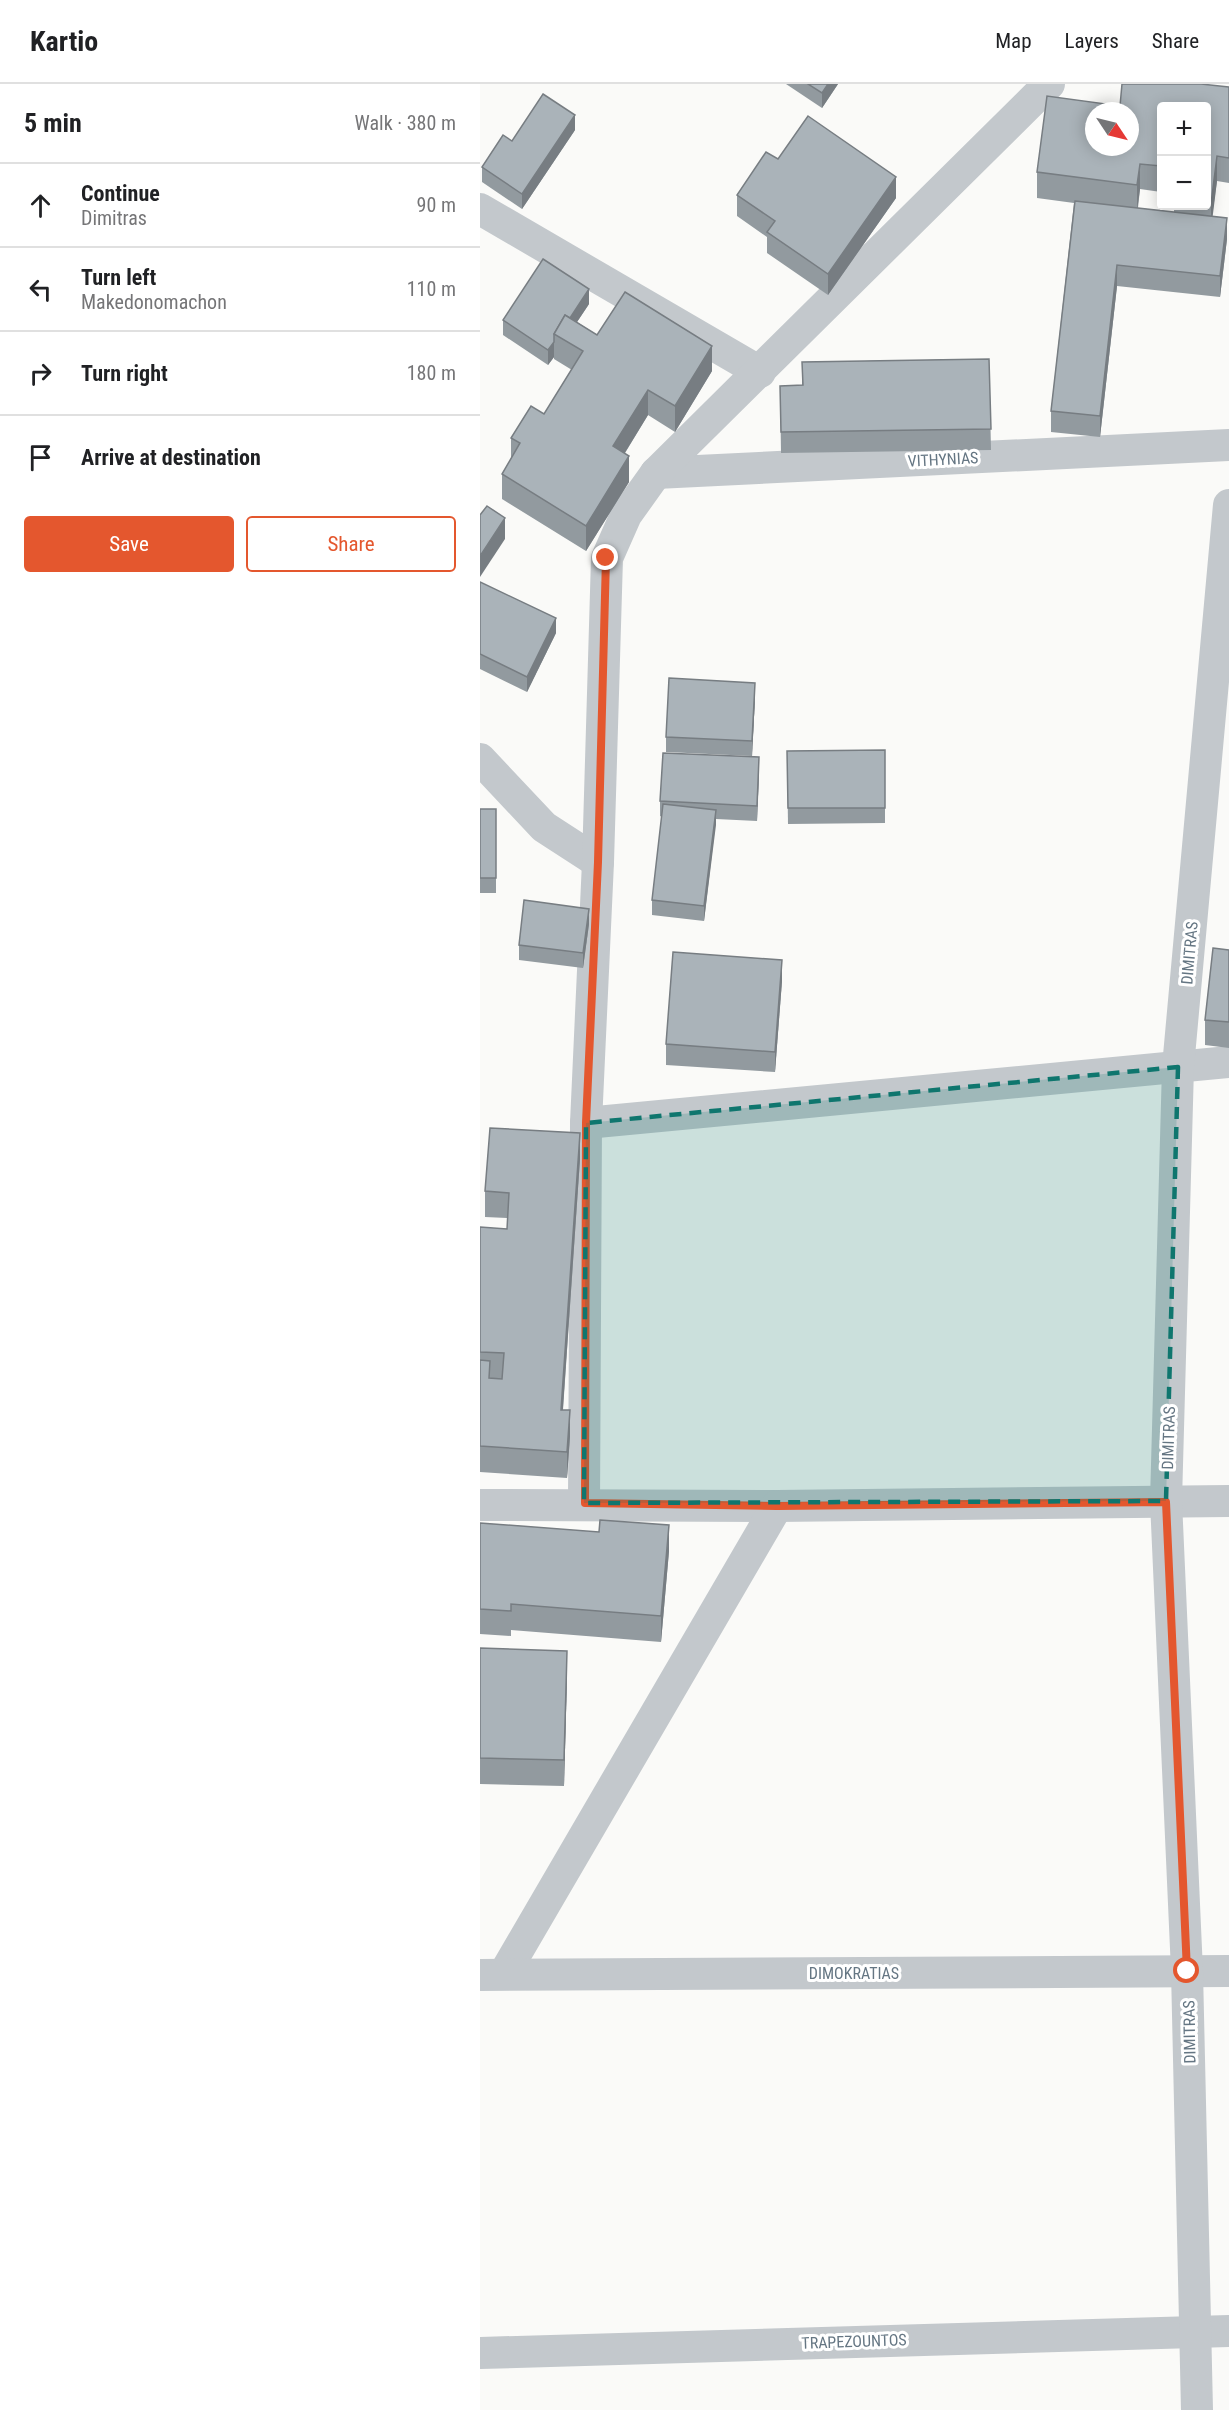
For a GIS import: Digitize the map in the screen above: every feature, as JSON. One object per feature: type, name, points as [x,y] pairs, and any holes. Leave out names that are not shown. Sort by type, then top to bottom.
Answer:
[{"type":"street","points":[[585,1503],[586,1123],[598,862],[606,558],[626,515],[656,473],[1049,84]]},
{"type":"street","points":[[480,209],[760,372]]},
{"type":"street","name":"VITHYNIAS","points":[[656,473],[1229,445]]},
{"type":"street","name":"DIMITRAS","points":[[1197,2410],[1187,1971],[1166,1502],[1178,1067],[1229,505]]},
{"type":"street","points":[[480,759],[544,827],[598,862]]},
{"type":"street","points":[[586,1123],[1229,1062]]},
{"type":"street","points":[[480,1505],[585,1503],[777,1506],[1229,1501]]},
{"type":"street","points":[[492,1975],[777,1506]]},
{"type":"street","name":"DIMOKRATIAS","points":[[492,1975],[1229,1971]]},
{"type":"street","name":"TRAPEZOUNTOS","points":[[480,2353],[1229,2331]]},
{"type":"highlighted area","points":[[1178,1067],[1166,1501],[584,1503],[586,1123]]},
{"type":"building","points":[[808,84],[828,84],[822,93]]},
{"type":"building","points":[[1122,84],[1201,84],[1229,87],[1229,158],[1217,156],[1211,204],[1211,102],[1157,102],[1157,166],[1140,164],[1137,185],[1037,172],[1047,96],[1091,102],[1085,102],[1085,156],[1139,156],[1139,102],[1120,102]]},
{"type":"building","points":[[543,94],[575,115],[522,194],[482,167],[503,135],[512,141]]},
{"type":"building","points":[[808,116],[896,177],[828,274],[767,232],[775,221],[737,195],[766,152],[778,159]]},
{"type":"building","points":[[1075,201],[1227,218],[1220,276],[1117,265],[1100,416],[1051,411]]},
{"type":"building","points":[[543,259],[589,289],[570,318],[565,315],[554,334],[554,342],[548,350],[503,320]]},
{"type":"building","points":[[625,292],[712,346],[675,406],[648,390],[613,446],[629,456],[586,526],[502,474],[520,443],[511,438],[531,406],[544,414],[583,351],[554,334],[565,315],[597,335]]},
{"type":"building","points":[[989,359],[991,429],[781,432],[780,386],[803,385],[802,362]]},
{"type":"building","points":[[487,506],[505,518],[480,556],[480,515]]},
{"type":"building","points":[[480,582],[556,618],[527,677],[480,654]]},
{"type":"building","points":[[669,678],[755,683],[752,741],[666,737]]},
{"type":"building","points":[[885,750],[885,808],[788,808],[787,751]]},
{"type":"building","points":[[663,753],[759,757],[757,806],[660,801]]},
{"type":"building","points":[[663,804],[716,810],[704,906],[652,900]]},
{"type":"building","points":[[480,809],[496,809],[496,878],[480,878]]},
{"type":"building","points":[[524,900],[589,909],[583,953],[519,945]]},
{"type":"building","points":[[1213,948],[1229,950],[1229,1022],[1205,1020]]},
{"type":"building","points":[[673,952],[782,960],[775,1052],[666,1044]]},
{"type":"building","points":[[490,1128],[580,1133],[561,1410],[570,1410],[567,1452],[480,1446],[480,1360],[490,1361],[489,1378],[502,1379],[504,1353],[480,1352],[480,1227],[507,1229],[509,1193],[485,1191]]},
{"type":"building","points":[[600,1520],[669,1525],[661,1616],[511,1604],[511,1611],[480,1609],[480,1523],[599,1532]]},
{"type":"building","points":[[480,1648],[567,1651],[564,1760],[480,1758]]},
{"type":"route","points":[[606,558],[598,862],[586,1123],[585,1503],[777,1506],[1166,1502],[1187,1971]]}]
